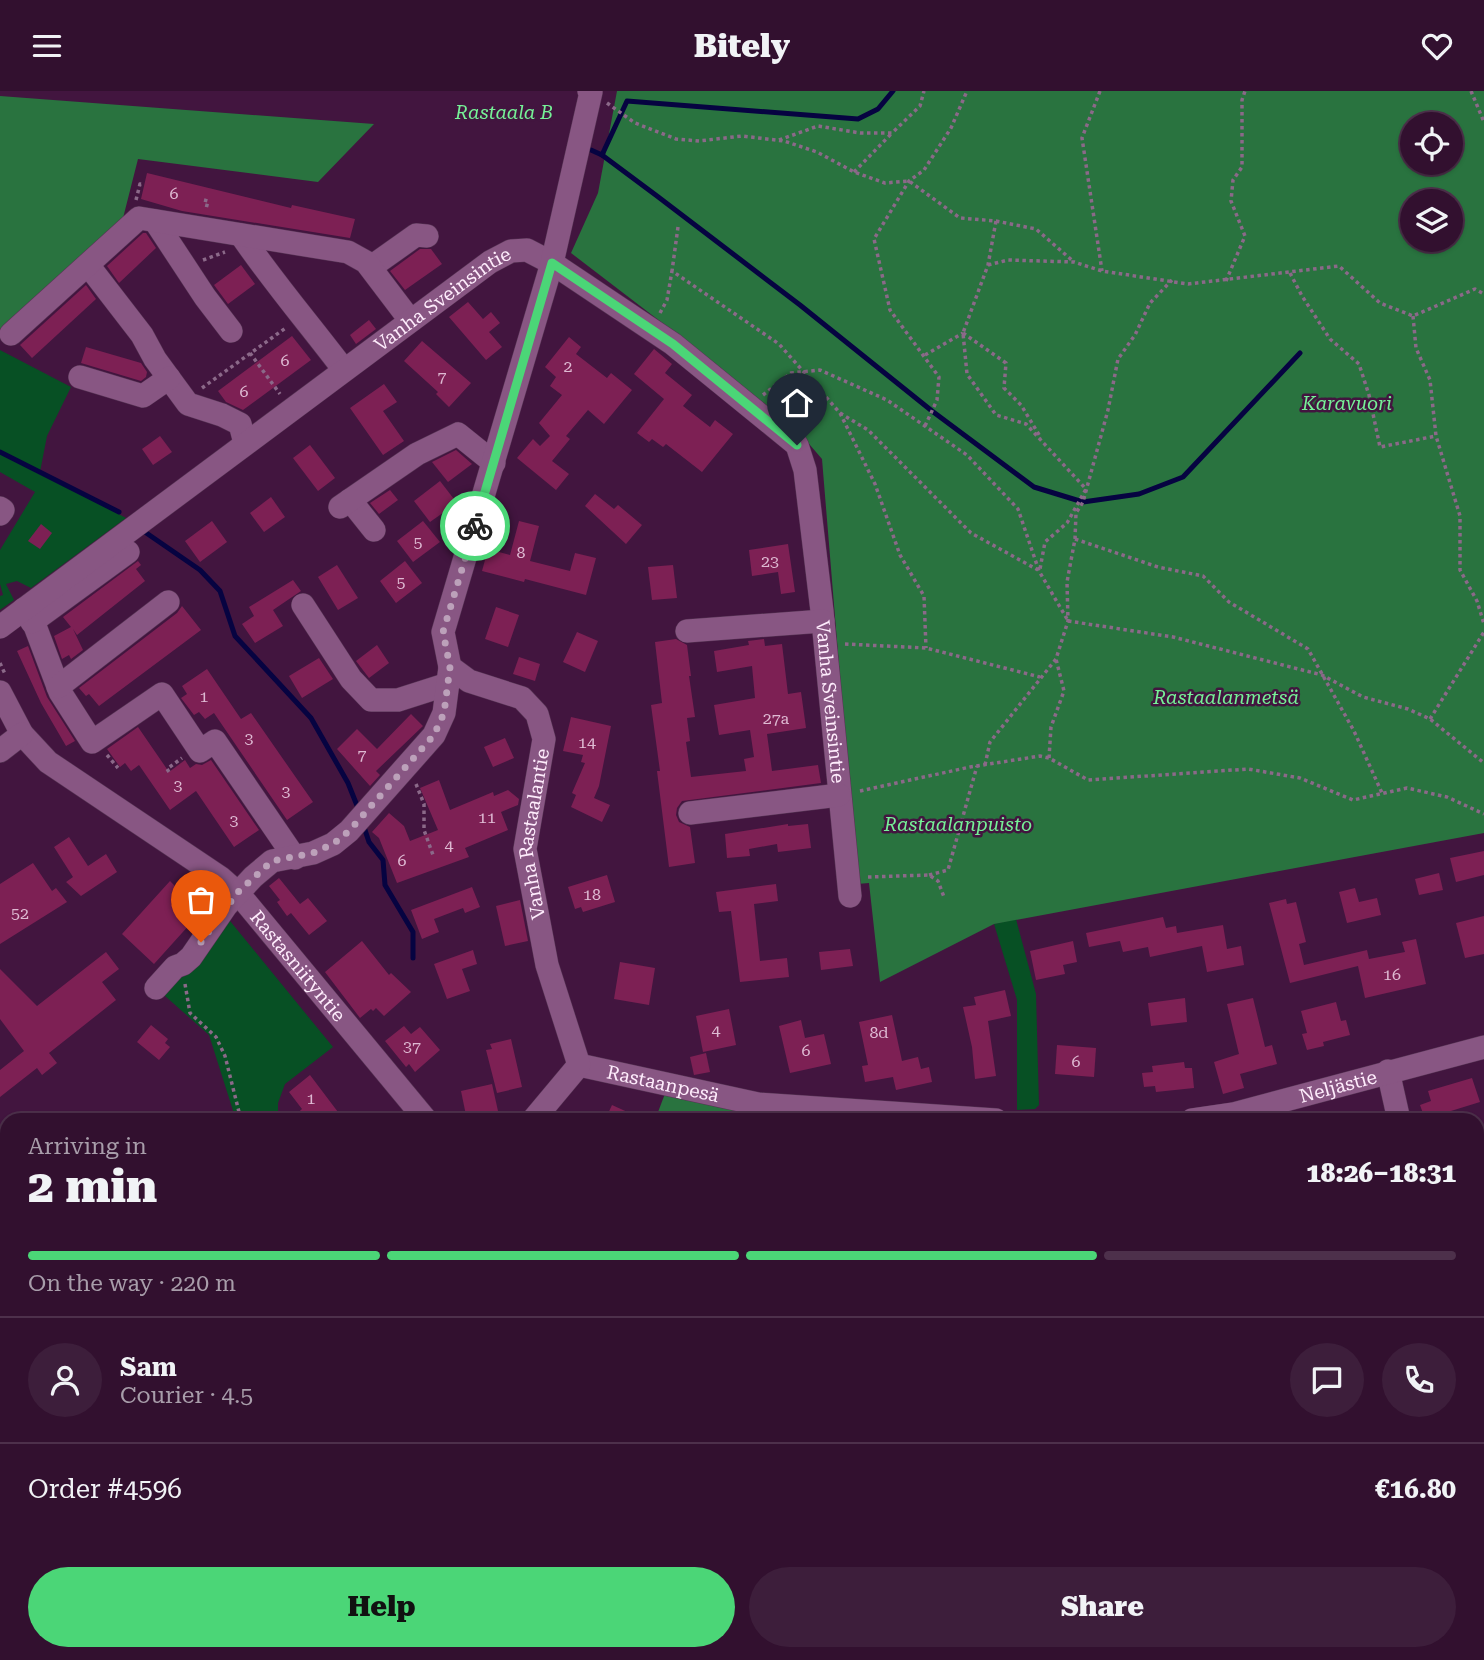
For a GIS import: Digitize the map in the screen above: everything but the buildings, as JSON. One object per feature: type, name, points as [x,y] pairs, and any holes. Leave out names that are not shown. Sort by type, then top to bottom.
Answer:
[{"type":"street","points":[[156,988],[175,967],[183,964],[237,893],[272,861],[313,853],[333,844],[349,831],[434,735],[444,713],[449,676],[443,632],[552,263],[590,91]]},
{"type":"street","points":[[11,334],[139,218],[348,252],[371,267],[410,320]]},
{"type":"street","points":[[155,221],[231,331]]},
{"type":"street","points":[[241,235],[268,275],[303,315],[344,370]]},
{"type":"street","points":[[371,267],[416,235],[426,236]]},
{"type":"street","name":"Vanha Sveinsintie","points":[[0,627],[28,615],[245,443],[489,262],[512,251],[527,250],[552,263],[673,344],[797,445],[805,470],[849,887]]},
{"type":"street","points":[[88,265],[142,335],[188,404],[240,424],[245,443]]},
{"type":"street","points":[[80,377],[143,397],[169,377]]},
{"type":"street","points":[[374,530],[345,503],[417,454],[457,434],[494,463]]},
{"type":"street","points":[[0,508],[3,510],[0,514]]},
{"type":"street","points":[[128,552],[28,615],[58,687],[92,742],[162,694],[200,751],[215,741],[295,858]]},
{"type":"street","points":[[58,687],[168,602]]},
{"type":"street","points":[[303,605],[351,678],[371,700],[398,700],[449,676]]},
{"type":"street","points":[[687,631],[824,632]]},
{"type":"street","name":"Vanha Rastaalantie","points":[[449,676],[522,698],[537,714],[544,739],[525,849],[547,965],[579,1065]]},
{"type":"street","name":"Rastasniityntie","points":[[0,692],[22,734],[48,762],[213,872],[237,893],[420,1113]]},
{"type":"street","points":[[0,751],[22,734]]},
{"type":"street","points":[[690,813],[839,795]]},
{"type":"street","name":"Neljästie","points":[[1237,1113],[1484,1047]]},
{"type":"street","points":[[539,1113],[579,1065]]},
{"type":"street","name":"Rastaanpesä","points":[[579,1065],[758,1104],[892,1113]]},
{"type":"street","points":[[1388,1071],[1397,1113]]},
{"type":"path","points":[[590,91],[635,123],[676,139],[699,141],[742,136],[777,141],[817,152],[854,173],[885,183],[909,181],[960,218],[996,221],[1036,229],[1074,262]]},
{"type":"path","points":[[854,173],[920,106],[924,91]]},
{"type":"path","points":[[925,426],[937,400],[939,377],[890,310],[874,239],[909,181],[924,170],[951,128],[967,91]]},
{"type":"path","points":[[1100,91],[1082,138],[1102,271]]},
{"type":"path","points":[[1226,281],[1245,236],[1231,201],[1233,180],[1242,167],[1242,100],[1245,91]]},
{"type":"path","points":[[1471,91],[1484,122]]},
{"type":"path","points":[[777,141],[818,126],[860,133],[892,133]]},
{"type":"path","points":[[996,221],[988,265],[962,333],[968,374],[996,415],[1026,423],[1086,489]]},
{"type":"path","points":[[651,330],[667,300],[678,227]]},
{"type":"path","points":[[185,266],[225,252],[241,235]]},
{"type":"path","points":[[988,265],[1008,260],[1074,262],[1102,271],[1188,284],[1339,266],[1380,303],[1413,316],[1475,289],[1484,294]]},
{"type":"path","points":[[672,271],[779,344],[840,412],[868,430],[971,533],[1040,571]]},
{"type":"path","points":[[1290,272],[1301,296],[1330,339],[1359,363],[1380,447],[1436,436]]},
{"type":"path","points":[[985,765],[990,742],[1056,659],[1068,621],[1067,582],[1075,539],[1076,513],[1083,502],[1108,410],[1118,359],[1135,335],[1150,303],[1172,280]]},
{"type":"path","points":[[185,400],[303,315]]},
{"type":"path","points":[[1413,316],[1416,348],[1430,380],[1436,436],[1460,516],[1460,570],[1477,601],[1484,624]]},
{"type":"path","points":[[925,355],[962,333]]},
{"type":"path","points":[[962,333],[1006,363],[1004,387],[1021,405],[1047,449]]},
{"type":"path","points":[[250,353],[291,409]]},
{"type":"path","points":[[749,406],[791,373],[820,370],[887,400],[967,455],[1018,509],[1040,571],[1068,621]]},
{"type":"path","points":[[840,412],[875,484],[900,555],[924,596],[926,648]]},
{"type":"path","points":[[1040,571],[1045,542],[1067,523],[1086,489]]},
{"type":"path","points":[[1075,539],[1158,567],[1203,576],[1229,602],[1308,649],[1354,731],[1382,793]]},
{"type":"path","points":[[1477,601],[1484,597]]},
{"type":"path","points":[[1068,621],[1173,637],[1322,675],[1363,697],[1408,709],[1430,719],[1484,763]]},
{"type":"path","points":[[824,632],[926,648],[1041,678]]},
{"type":"path","points":[[1430,719],[1484,632]]},
{"type":"path","points":[[1049,758],[1051,727],[1064,691],[1056,659]]},
{"type":"path","points":[[839,795],[977,766],[1040,756],[1049,758],[1088,780],[1248,769],[1300,778],[1353,800],[1407,788],[1447,797],[1484,814]]},
{"type":"path","points":[[849,887],[948,870],[977,766]]},
{"type":"path","points":[[416,784],[424,804],[424,830],[433,855]]},
{"type":"path","points":[[929,875],[938,881],[944,897]]},
{"type":"path","points":[[183,964],[190,1013],[216,1037],[225,1056],[239,1113]]},
{"type":"green space","points":[[617,91],[1484,91],[1484,833],[994,924],[880,982],[869,883],[857,884],[822,459],[798,431],[571,253],[598,193]]},
{"type":"green space","points":[[0,96],[374,124],[318,182],[138,159],[121,226],[0,338]]},
{"type":"green space","points":[[0,350],[71,387],[47,436],[40,472],[126,518],[31,588],[17,581],[6,584],[14,600],[0,610],[0,596],[3,595],[0,584],[0,550],[35,492],[0,472]]},
{"type":"green space","points":[[1016,919],[1036,994],[1039,1105],[1035,1109],[1017,1110],[1017,1000],[994,924]]},
{"type":"green space","points":[[230,921],[333,1047],[285,1084],[278,1103],[278,1113],[234,1113],[209,1035],[156,988]]},
{"type":"green space","points":[[666,1091],[844,1113],[658,1113]]},
{"type":"waterway","points":[[602,155],[627,101],[858,119],[878,109],[893,91]]},
{"type":"waterway","points":[[591,150],[602,155],[657,196],[800,305],[932,411],[1034,487],[1083,502],[1139,494],[1183,477],[1300,353]]},
{"type":"waterway","points":[[0,452],[119,512]]},
{"type":"waterway","points":[[142,530],[200,570],[220,591],[235,636],[311,718],[348,783],[358,808]]},
{"type":"waterway","points":[[363,824],[369,842],[383,860],[385,885],[413,932],[413,958]]},
{"type":"way so far","points":[[201,942],[237,893],[272,861],[313,853],[333,844],[349,831],[434,735],[444,713],[450,667],[443,632],[475,526]]},
{"type":"route","points":[[475,526],[552,263],[673,344],[797,445]]},
{"type":"park label","name":"Rastaala B","points":[[504,112]]},
{"type":"park label","name":"Karavuori","points":[[1347,403]]},
{"type":"park label","name":"Rastaalanmetsä","points":[[1226,697]]},
{"type":"park label","name":"Rastaalanpuisto","points":[[958,824]]}]
